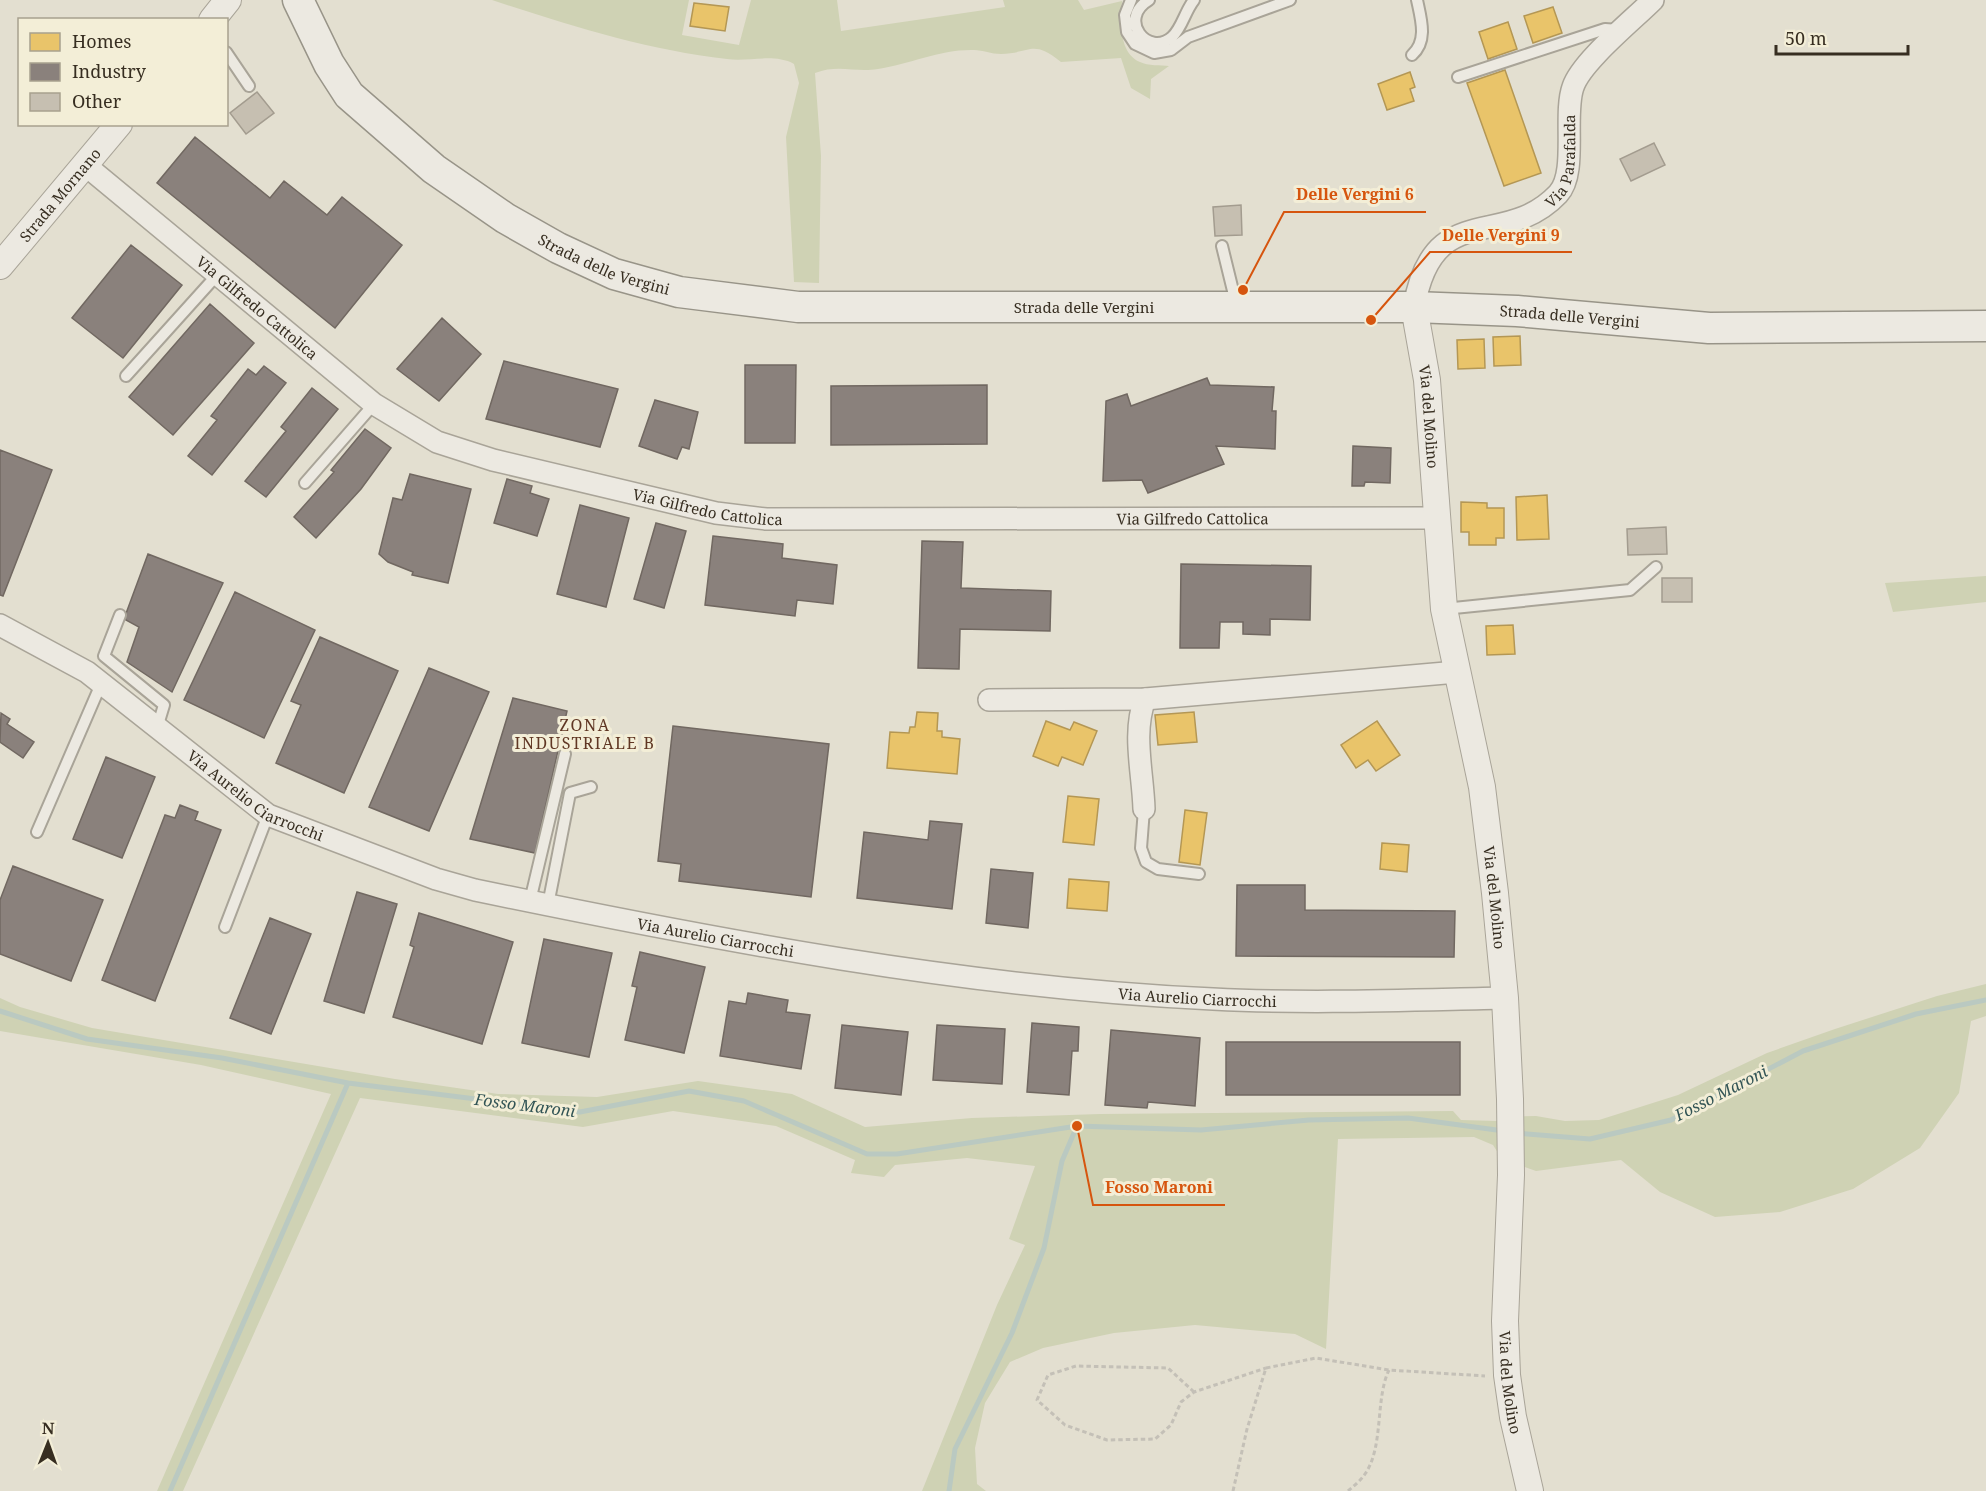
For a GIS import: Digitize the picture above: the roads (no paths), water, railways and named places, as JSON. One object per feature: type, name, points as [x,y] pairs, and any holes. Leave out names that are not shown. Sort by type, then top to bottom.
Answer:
[{"type":"main road","name":"Strada delle Vergini","points":[[298,0],[338,80],[349,95],[434,169],[505,218],[558,248],[614,274],[679,292],[798,307],[1414,307],[1516,311],[1709,328],[1986,326]]},
{"type":"street","points":[[214,18],[228,0]]},
{"type":"street","name":"Via Parafalda","points":[[1414,307],[1423,271],[1440,247],[1453,237],[1523,217],[1544,207],[1560,192],[1567,164],[1569,102],[1573,85],[1582,69],[1653,0]]},
{"type":"street","name":"Strada Mornano","points":[[0,266],[117,126]]},
{"type":"street","name":"Via Gilfredo Cattolica","points":[[84,164],[374,404],[436,442],[493,460],[716,513],[766,519],[815,521],[1435,518]]},
{"type":"street","name":"Via del Molino","points":[[1414,307],[1427,380],[1435,518],[1444,609],[1482,787],[1505,998],[1511,1175],[1505,1321],[1507,1375],[1513,1417],[1530,1491]]},
{"type":"street","name":"Via Aurelio Ciarrocchi","points":[[0,625],[87,672],[268,815],[436,879],[539,903],[751,943],[966,976],[1111,992],[1213,999],[1318,1002],[1505,998]]},
{"type":"street","points":[[989,700],[1145,699],[1457,672]]},
{"type":"street","points":[[1144,809],[1138,740],[1141,710],[1145,699]]},
{"type":"lane","points":[[1131,0],[1125,15],[1127,32],[1136,44],[1154,53],[1171,50],[1188,37],[1290,0]]},
{"type":"lane","points":[[1149,0],[1138,10],[1135,22],[1142,37],[1154,42],[1166,41],[1175,33],[1186,10],[1194,0]]},
{"type":"lane","points":[[1412,55],[1419,49],[1423,39],[1418,0]]},
{"type":"lane","points":[[1458,77],[1605,29],[1622,30]]},
{"type":"lane","points":[[228,55],[249,86]]},
{"type":"lane","points":[[1222,246],[1237,307]]},
{"type":"lane","points":[[126,376],[217,274]]},
{"type":"lane","points":[[305,483],[374,404]]},
{"type":"lane","points":[[1444,609],[1630,590],[1656,567]]},
{"type":"lane","points":[[120,615],[104,656],[164,705],[157,728]]},
{"type":"lane","points":[[37,832],[101,684]]},
{"type":"lane","points":[[539,903],[565,754]]},
{"type":"lane","points":[[539,903],[570,793],[591,787]]},
{"type":"lane","points":[[1144,809],[1140,848],[1146,862],[1158,868],[1199,874]]},
{"type":"lane","points":[[225,927],[268,815]]},
{"type":"waterway","name":"Fosso Maroni","points":[[1516,1133],[1590,1139],[1671,1120],[1803,1051],[1916,1014],[1986,1000]]},
{"type":"waterway","name":"Fosso Maroni","points":[[0,1011],[87,1039],[222,1058],[348,1083],[580,1112],[689,1091],[744,1101],[867,1154],[897,1154],[1077,1126],[1201,1130],[1309,1120],[1408,1118],[1504,1131]]},
{"type":"waterway","points":[[170,1491],[348,1083]]},
{"type":"waterway","points":[[949,1491],[955,1449],[1012,1333],[1044,1248],[1062,1161],[1077,1126]]},
{"type":"place","name":"Delle Vergini 6","points":[[1243,290]]},
{"type":"place","name":"Delle Vergini 9","points":[[1371,320]]},
{"type":"place","name":"Fosso Maroni","points":[[1077,1126]]},
{"type":"district","name":"ZONA INDUSTRIALE B","points":[[585,734]]}]
